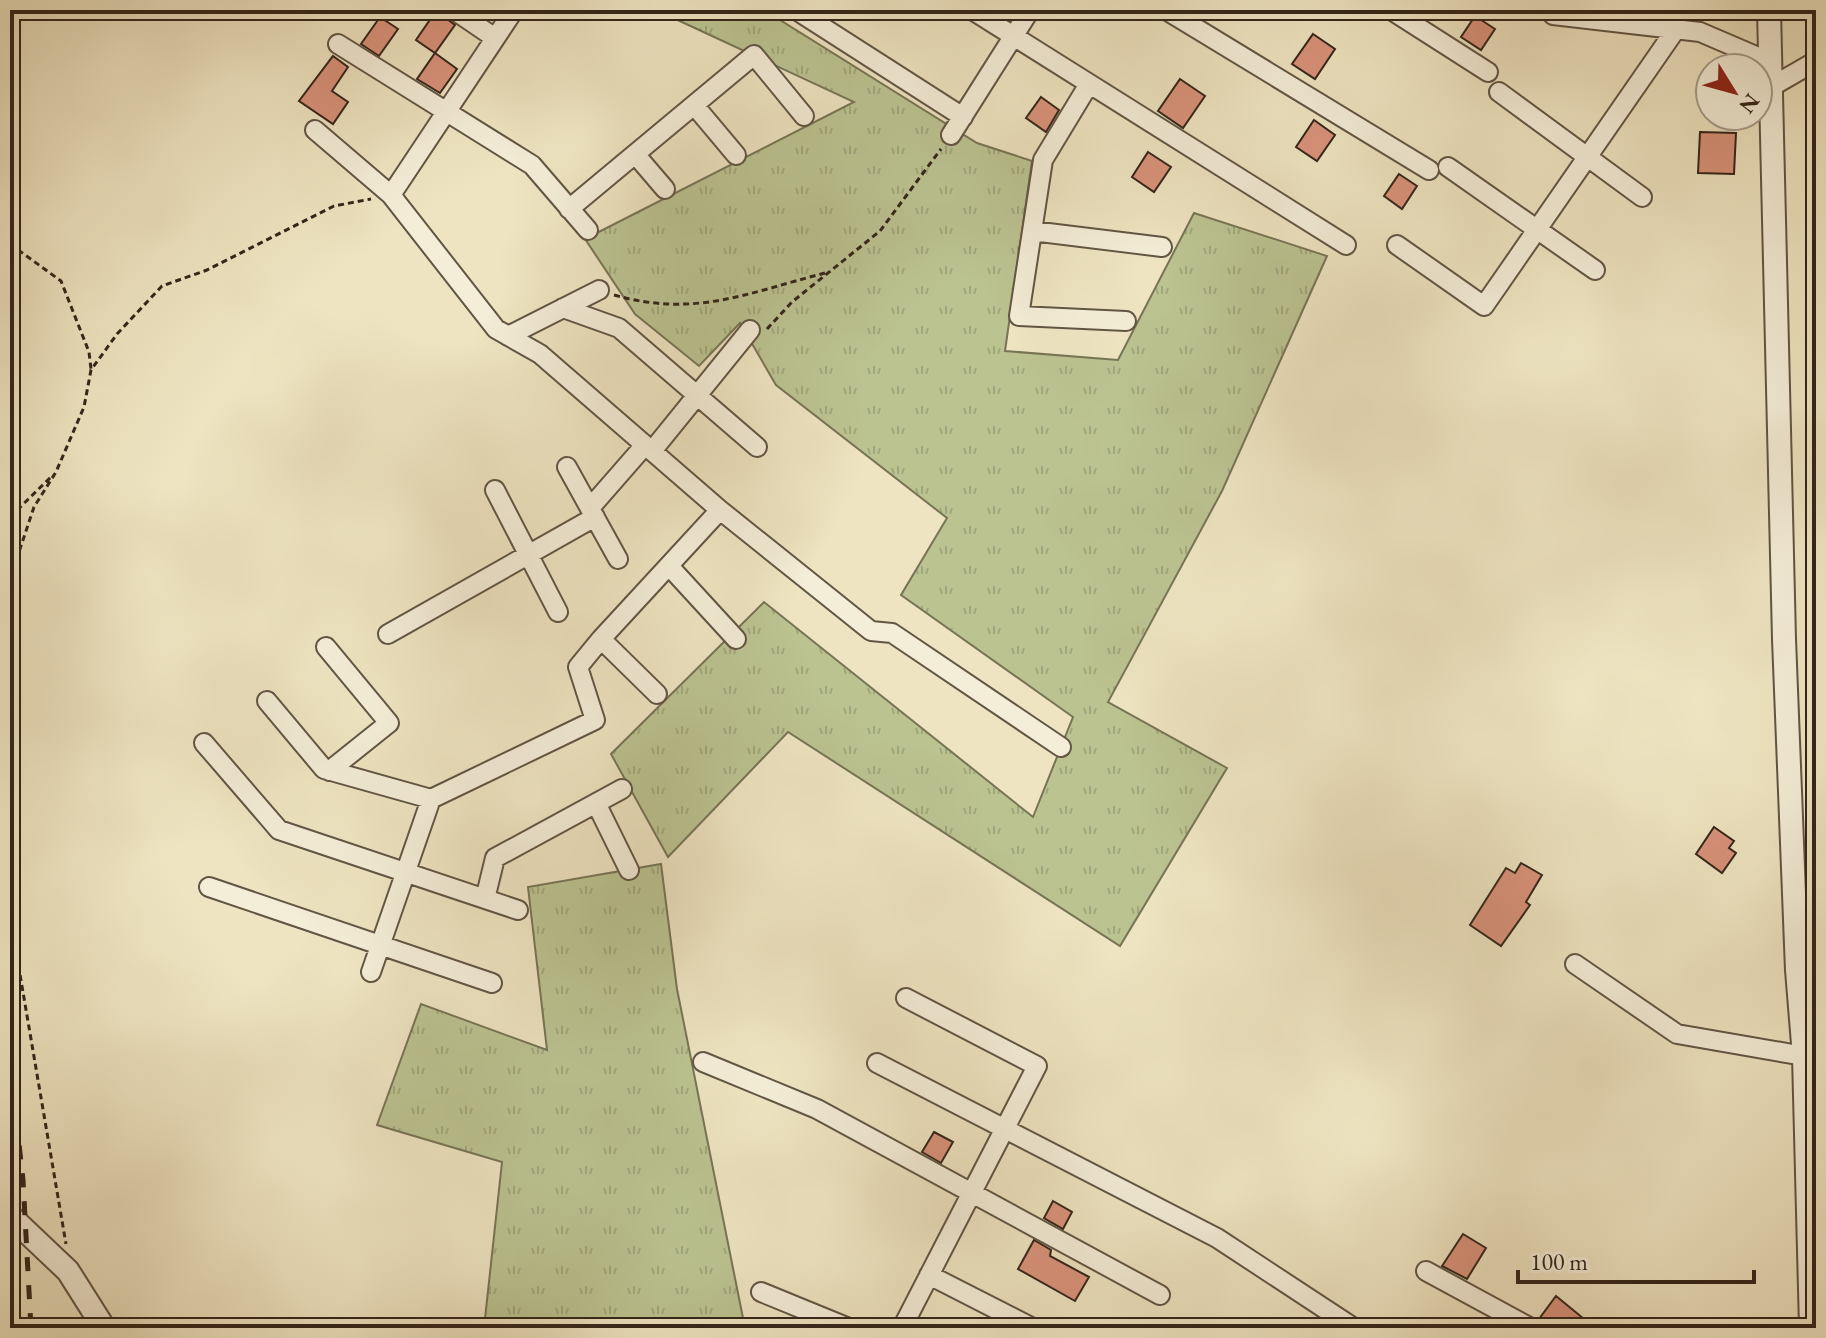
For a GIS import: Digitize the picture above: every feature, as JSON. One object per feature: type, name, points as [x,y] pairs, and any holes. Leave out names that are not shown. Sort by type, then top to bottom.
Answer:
[{"type":"street","points":[[454,10],[495,38]]},
{"type":"street","points":[[391,195],[514,10]]},
{"type":"street","points":[[796,10],[963,117]]},
{"type":"street","points":[[972,10],[1346,245]]},
{"type":"street","points":[[951,135],[1030,10]]},
{"type":"street","points":[[1166,10],[1438,169],[1595,270]]},
{"type":"street","points":[[1391,10],[1488,72]]},
{"type":"street","points":[[1769,10],[1770,52]]},
{"type":"street","points":[[1553,15],[1700,32],[1747,52]]},
{"type":"street","points":[[1397,245],[1484,306],[1676,29]]},
{"type":"street","points":[[338,44],[532,165],[588,230]]},
{"type":"street","points":[[569,209],[754,55],[804,116]]},
{"type":"street","points":[[1774,86],[1814,66]]},
{"type":"street","points":[[1089,84],[1043,160],[1019,316],[1126,321]]},
{"type":"street","points":[[1499,92],[1642,197]]},
{"type":"street","points":[[694,105],[736,155]]},
{"type":"street","points":[[315,130],[391,195],[496,329],[540,354],[720,510],[871,631],[892,633],[1061,747]]},
{"type":"street","points":[[1772,132],[1784,639],[1811,945],[1798,973],[1808,1045],[1814,1286],[1811,1328]]},
{"type":"street","points":[[635,154],[665,189]]},
{"type":"street","points":[[1032,231],[1162,247]]},
{"type":"street","points":[[508,336],[599,290]]},
{"type":"street","points":[[563,308],[619,328],[757,447]]},
{"type":"street","points":[[388,634],[528,555],[592,513],[750,330]]},
{"type":"street","points":[[567,467],[618,559]]},
{"type":"street","points":[[495,490],[558,612]]},
{"type":"street","points":[[267,701],[324,769],[431,799],[595,720],[578,667],[720,510]]},
{"type":"street","points":[[669,566],[736,639]]},
{"type":"street","points":[[601,639],[657,694]]},
{"type":"street","points":[[326,647],[389,723],[329,771]]},
{"type":"street","points":[[204,743],[279,830],[518,910]]},
{"type":"street","points":[[485,899],[495,858],[622,789]]},
{"type":"street","points":[[371,972],[431,799]]},
{"type":"street","points":[[596,803],[629,870]]},
{"type":"street","points":[[209,887],[492,983]]},
{"type":"street","points":[[1575,964],[1677,1034],[1808,1045]]},
{"type":"street","points":[[902,1328],[1037,1066],[906,998]]},
{"type":"street","points":[[703,1062],[817,1109],[1160,1295]]},
{"type":"street","points":[[877,1063],[1217,1238],[1354,1328]]},
{"type":"street","points":[[10,1216],[68,1271],[104,1328]]},
{"type":"street","points":[[1426,1271],[1531,1328]]},
{"type":"street","points":[[929,1275],[1033,1328]]},
{"type":"street","points":[[761,1292],[849,1328]]},
{"type":"path","points":[[750,330],[761,334],[826,272],[880,231],[951,135]]},
{"type":"path","points":[[91,370],[117,334],[162,286],[207,270],[334,206],[391,195]]},
{"type":"path","points":[[10,244],[61,281],[89,352],[91,370],[84,407],[56,472],[34,507],[10,579]]},
{"type":"path","points":[[599,290],[649,305],[700,306],[826,272]]},
{"type":"path","points":[[10,517],[56,472]]},
{"type":"path","points":[[10,916],[53,1153],[68,1271]]},
{"type":"green space","points":[[656,10],[764,10],[977,143],[1032,161],[1005,351],[1118,360],[1194,213],[1327,256],[1222,491],[1108,702],[1227,768],[1120,946],[788,732],[668,857],[611,754],[764,602],[1033,817],[1073,717],[901,595],[947,518],[776,385],[740,323],[699,366],[635,314],[585,239],[854,102]]},
{"type":"green space","points":[[661,864],[677,989],[745,1328],[484,1328],[502,1162],[377,1125],[421,1004],[547,1050],[528,887]]},
{"type":"building","points":[[436,11],[455,25],[435,53],[416,40]]},
{"type":"building","points":[[1475,16],[1495,29],[1481,50],[1461,37]]},
{"type":"building","points":[[380,17],[398,29],[379,56],[361,44]]},
{"type":"building","points":[[1313,34],[1335,49],[1315,79],[1292,64]]},
{"type":"building","points":[[435,53],[457,69],[440,93],[417,79]]},
{"type":"building","points":[[333,56],[348,67],[332,91],[348,102],[333,124],[299,101]]},
{"type":"building","points":[[1180,79],[1205,96],[1183,128],[1158,111]]},
{"type":"building","points":[[1041,97],[1059,110],[1046,132],[1026,118]]},
{"type":"building","points":[[1314,120],[1335,135],[1317,161],[1296,147]]},
{"type":"building","points":[[1700,132],[1736,133],[1734,174],[1698,173]]},
{"type":"building","points":[[1148,152],[1171,167],[1154,192],[1132,177]]},
{"type":"building","points":[[1399,174],[1417,186],[1402,209],[1384,196]]},
{"type":"building","points":[[1714,827],[1734,841],[1729,848],[1736,853],[1722,873],[1696,854]]},
{"type":"building","points":[[1521,863],[1542,875],[1526,902],[1530,905],[1501,946],[1470,925],[1506,868],[1515,873]]},
{"type":"building","points":[[934,1132],[953,1142],[941,1163],[922,1152]]},
{"type":"building","points":[[1053,1201],[1072,1212],[1063,1229],[1044,1218]]},
{"type":"building","points":[[1463,1234],[1486,1248],[1467,1279],[1442,1266]]},
{"type":"building","points":[[1034,1240],[1051,1250],[1050,1256],[1089,1277],[1075,1301],[1018,1269]]},
{"type":"building","points":[[1556,1296],[1595,1328],[1550,1328],[1542,1323],[1539,1319]]},
{"type":"railway","points":[[10,1062],[23,1180],[31,1328]]}]
